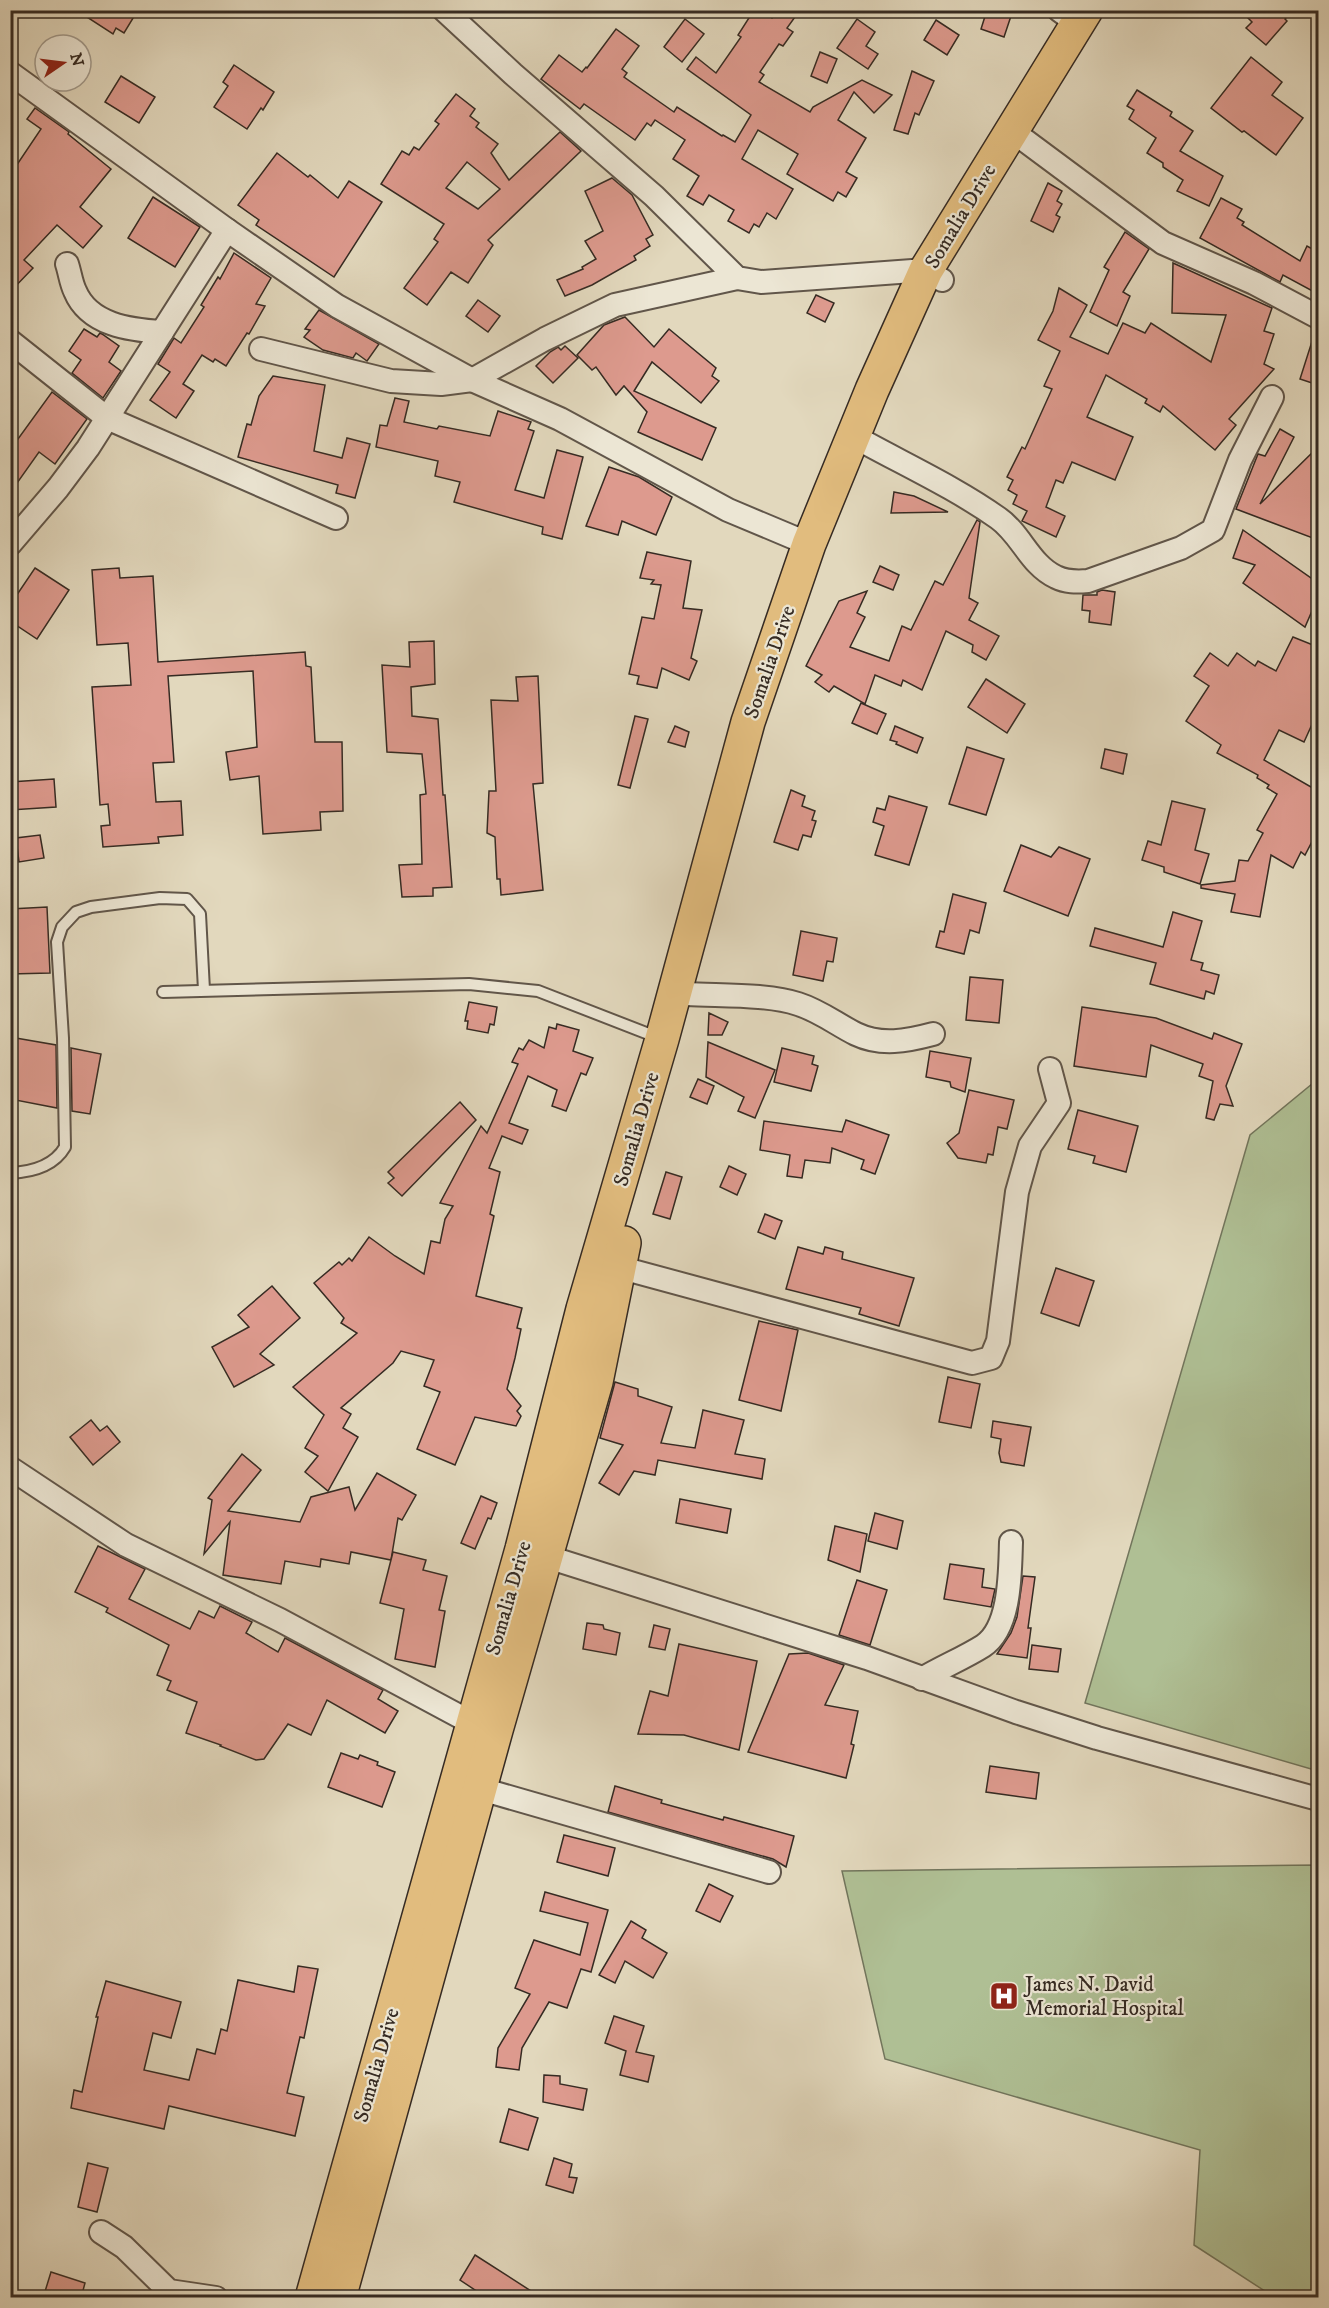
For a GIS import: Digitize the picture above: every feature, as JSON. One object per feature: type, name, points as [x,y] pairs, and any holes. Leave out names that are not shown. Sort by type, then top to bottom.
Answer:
[{"type":"main road","name":"Somalia Drive","points":[[312,2298],[472,1723],[596,1382],[618,1267],[674,1054],[687,994],[825,541],[866,443],[892,372],[934,275],[958,243],[1023,140],[1082,14]]},
{"type":"main road","name":"Somalia Drive","points":[[339,2298],[481,1789],[534,1552],[583,1309],[662,1039],[676,980],[748,722],[809,544],[872,390],[934,275],[1082,14]]},
{"type":"street","points":[[444,10],[513,74],[654,196],[737,278]]},
{"type":"street","points":[[10,72],[42,93],[227,230],[337,306],[472,380],[560,419],[728,510],[809,544]]},
{"type":"street","points":[[1023,140],[1162,243],[1254,283],[1318,317]]},
{"type":"street","points":[[10,544],[58,488],[107,418],[227,230]]},
{"type":"street","points":[[67,264],[75,292],[90,313],[114,325],[131,330],[162,332]]},
{"type":"street","points":[[261,349],[391,381],[441,384],[472,380],[545,339],[615,305],[737,278],[761,282],[934,275]]},
{"type":"street","points":[[10,342],[107,418],[336,518]]},
{"type":"street","points":[[866,443],[1001,520],[1042,568],[1057,578],[1074,582],[1088,581],[1181,548],[1213,530],[1240,460],[1272,397]]},
{"type":"street","points":[[687,994],[797,1003],[825,1014],[856,1034],[875,1040],[902,1042],[933,1034]]},
{"type":"street","points":[[618,1267],[972,1363],[991,1359],[998,1341],[1017,1192],[1030,1146],[1059,1103],[1050,1070]]},
{"type":"street","points":[[10,1468],[126,1545],[180,1574],[280,1620],[472,1723]]},
{"type":"street","points":[[922,1679],[985,1645],[996,1631],[1007,1600],[1011,1542]]},
{"type":"street","points":[[534,1552],[867,1658],[1087,1735],[1318,1799]]},
{"type":"street","points":[[481,1789],[769,1872]]},
{"type":"street","points":[[101,2232],[124,2247],[169,2291],[216,2298]]},
{"type":"lane","points":[[10,1173],[49,1165],[60,1156],[65,1147],[63,1038],[57,942],[62,927],[76,912],[91,907],[160,898],[187,899],[200,914],[204,990]]},
{"type":"lane","points":[[163,992],[469,984],[513,988],[538,991],[662,1039]]},
{"type":"green space","points":[[1318,1079],[1318,1771],[1085,1703],[1250,1135]]},
{"type":"green space","points":[[1318,1865],[1318,2298],[1274,2297],[1194,2245],[1200,2150],[885,2059],[842,1871]]},
{"type":"building","points":[[76,10],[138,10],[124,33],[116,28],[113,34]]},
{"type":"building","points":[[754,10],[761,10],[772,18],[778,10],[800,10],[787,28],[793,32],[783,46],[779,44],[760,72],[764,75],[759,82],[810,112],[813,107],[862,80],[892,95],[874,113],[854,92],[838,120],[866,138],[846,172],[857,178],[846,197],[838,192],[833,201],[787,174],[798,154],[758,130],[742,159],[793,189],[776,219],[767,213],[759,227],[754,224],[749,233],[728,221],[734,210],[709,195],[703,205],[687,196],[699,176],[673,159],[685,140],[655,120],[651,126],[647,123],[635,140],[584,104],[580,109],[541,79],[559,55],[582,72],[616,29],[639,46],[622,69],[627,73],[624,77],[674,112],[677,107],[735,142],[751,115],[687,69],[696,57],[716,73],[741,37],[738,35]]},
{"type":"building","points":[[987,10],[1013,10],[1004,37],[981,29]]},
{"type":"building","points":[[1240,10],[1293,10],[1285,19],[1287,21],[1266,45],[1246,28],[1252,22]]},
{"type":"building","points":[[685,19],[704,34],[682,62],[664,47]]},
{"type":"building","points":[[857,19],[875,32],[866,46],[878,54],[868,69],[837,48]]},
{"type":"building","points":[[936,20],[959,35],[947,55],[924,40]]},
{"type":"building","points":[[820,52],[837,59],[827,83],[811,76]]},
{"type":"building","points":[[1251,57],[1282,82],[1272,95],[1303,118],[1276,155],[1211,108]]},
{"type":"building","points":[[234,65],[274,92],[247,129],[214,107],[228,86],[223,82]]},
{"type":"building","points":[[912,71],[934,81],[919,115],[915,113],[908,134],[894,130]]},
{"type":"building","points":[[121,76],[155,97],[139,123],[105,102]]},
{"type":"building","points":[[1137,90],[1172,112],[1170,116],[1193,131],[1180,151],[1223,176],[1209,206],[1177,191],[1183,180],[1147,153],[1156,138],[1129,119],[1134,110],[1127,106]]},
{"type":"building","points":[[456,94],[475,109],[470,116],[479,123],[476,127],[498,144],[491,153],[509,180],[560,132],[581,151],[488,240],[493,245],[468,283],[451,272],[427,305],[404,288],[438,242],[434,239],[444,224],[381,184],[402,151],[409,155],[414,147],[419,150],[439,124],[435,121]],"holes":[[[467,162],[500,189],[478,209],[446,188]]]},
{"type":"building","points":[[35,108],[69,132],[68,134],[111,169],[80,207],[102,226],[83,248],[57,225],[24,260],[33,268],[10,292],[10,175],[41,129],[27,119]]},
{"type":"building","points":[[277,153],[308,177],[310,175],[338,198],[349,181],[382,202],[334,277],[256,225],[259,220],[238,205]]},
{"type":"building","points":[[612,178],[632,195],[653,235],[646,239],[650,246],[634,256],[636,260],[592,285],[565,296],[557,280],[583,269],[582,267],[596,259],[585,241],[603,231],[585,191]]},
{"type":"building","points":[[1048,183],[1062,191],[1057,201],[1062,204],[1056,215],[1060,217],[1053,232],[1031,221]]},
{"type":"building","points":[[153,197],[200,227],[175,267],[128,238]]},
{"type":"building","points":[[1221,198],[1242,209],[1237,218],[1244,222],[1242,225],[1300,261],[1307,246],[1318,252],[1318,294],[1283,275],[1280,282],[1200,238]]},
{"type":"building","points":[[1125,232],[1149,249],[1123,292],[1130,296],[1117,326],[1090,312],[1109,270],[1104,267]]},
{"type":"building","points":[[234,253],[271,278],[256,304],[265,306],[249,334],[247,333],[226,366],[202,355],[183,384],[194,391],[176,418],[150,400],[170,372],[158,364],[174,338],[181,343],[204,307],[201,305],[218,277],[220,279]]},
{"type":"building","points":[[1173,263],[1272,308],[1264,331],[1274,334],[1264,364],[1274,369],[1229,419],[1236,425],[1215,450],[1163,406],[1160,412],[1145,403],[1147,399],[1106,375],[1087,417],[1133,437],[1115,480],[1072,462],[1063,483],[1056,480],[1046,507],[1065,516],[1056,537],[1022,521],[1027,511],[1013,504],[1017,495],[1008,490],[1013,480],[1007,477],[1022,447],[1025,449],[1052,389],[1044,386],[1060,351],[1038,340],[1053,311],[1059,288],[1087,305],[1070,337],[1108,354],[1123,323],[1145,333],[1151,323],[1211,362],[1226,315],[1172,313]]},
{"type":"building","points":[[816,295],[834,303],[825,322],[807,313]]},
{"type":"building","points":[[478,300],[500,316],[488,332],[466,316]]},
{"type":"building","points":[[319,310],[379,344],[367,361],[356,353],[353,358],[323,350],[304,337],[310,330],[305,329]]},
{"type":"building","points":[[625,317],[654,347],[669,329],[716,368],[712,376],[719,381],[701,403],[652,362],[634,391],[716,428],[702,460],[638,432],[647,412],[624,386],[616,395],[596,367],[592,370],[577,355],[604,325]]},
{"type":"building","points":[[84,329],[97,337],[100,333],[119,346],[109,362],[121,371],[103,398],[72,373],[81,360],[69,351]]},
{"type":"building","points":[[1315,332],[1318,332],[1318,385],[1300,379]]},
{"type":"building","points":[[565,346],[578,358],[553,383],[536,366],[550,352],[558,347],[561,350]]},
{"type":"building","points":[[273,376],[325,385],[314,451],[342,458],[347,438],[370,444],[355,498],[336,493],[338,485],[238,457],[247,424],[251,425],[259,396]]},
{"type":"building","points":[[52,392],[87,419],[55,464],[39,452],[10,493],[10,450]]},
{"type":"building","points":[[395,398],[409,401],[404,422],[437,429],[439,426],[490,436],[498,411],[531,422],[528,429],[534,431],[515,490],[544,498],[557,450],[583,457],[562,539],[542,534],[543,527],[454,502],[460,482],[435,476],[438,461],[376,447],[380,425],[387,426]]},
{"type":"building","points":[[1280,429],[1294,437],[1260,504],[1318,447],[1318,540],[1236,509],[1258,454],[1265,456]]},
{"type":"building","points":[[609,467],[639,477],[672,497],[656,535],[622,521],[618,535],[586,526]]},
{"type":"building","points":[[894,492],[914,496],[948,512],[891,513]]},
{"type":"building","points":[[977,520],[980,522],[969,598],[978,603],[969,620],[999,636],[986,660],[972,652],[973,645],[946,631],[922,690],[903,680],[901,686],[875,675],[865,704],[834,686],[829,692],[815,682],[822,675],[806,666],[839,601],[867,591],[857,613],[865,617],[850,647],[889,661],[902,626],[911,630],[935,581],[943,585]]},
{"type":"building","points":[[1243,530],[1318,583],[1318,597],[1305,627],[1243,583],[1255,565],[1233,558]]},
{"type":"building","points":[[647,552],[691,561],[683,608],[702,610],[691,658],[697,661],[689,680],[662,668],[657,688],[637,684],[639,676],[629,674],[642,617],[654,619],[661,585],[651,584],[654,580],[640,578]]},
{"type":"building","points":[[880,566],[899,575],[893,590],[873,582]]},
{"type":"building","points":[[35,568],[69,590],[37,639],[10,621],[10,605]]},
{"type":"building","points":[[119,568],[120,578],[153,576],[158,662],[305,652],[306,666],[311,667],[315,742],[342,742],[343,811],[320,812],[321,830],[263,834],[259,776],[230,780],[226,752],[257,747],[253,671],[168,676],[174,762],[153,763],[156,802],[181,801],[183,835],[158,837],[159,843],[103,847],[101,826],[110,825],[108,804],[100,805],[92,687],[131,685],[128,643],[97,645],[92,570]]},
{"type":"building","points":[[1102,590],[1115,592],[1111,625],[1089,622],[1090,611],[1082,610],[1083,595],[1097,595],[1097,592]]},
{"type":"building","points":[[1293,637],[1318,647],[1318,711],[1304,742],[1279,730],[1264,760],[1318,791],[1318,830],[1305,855],[1301,852],[1293,868],[1271,855],[1260,917],[1231,912],[1235,894],[1201,888],[1201,885],[1235,881],[1239,860],[1248,861],[1263,833],[1257,830],[1277,794],[1267,788],[1269,785],[1257,778],[1258,775],[1217,753],[1221,745],[1186,721],[1209,686],[1194,676],[1210,653],[1228,666],[1237,653],[1255,666],[1258,661],[1276,671]]},
{"type":"building","points":[[434,641],[435,684],[411,687],[412,716],[438,719],[452,887],[433,888],[433,896],[402,897],[399,865],[422,864],[420,795],[426,794],[422,754],[387,752],[382,665],[410,667],[409,642]]},
{"type":"building","points":[[538,676],[543,783],[533,784],[543,890],[501,895],[500,879],[497,879],[495,837],[487,833],[489,791],[496,791],[491,700],[518,701],[516,677]]},
{"type":"building","points":[[986,679],[1025,704],[1007,733],[968,707]]},
{"type":"building","points":[[861,703],[886,714],[877,734],[852,723]]},
{"type":"building","points":[[635,716],[648,719],[630,788],[618,785]]},
{"type":"building","points":[[675,726],[689,732],[685,747],[668,742]]},
{"type":"building","points":[[895,726],[923,738],[917,753],[890,740]]},
{"type":"building","points":[[967,747],[1004,759],[986,815],[949,804]]},
{"type":"building","points":[[1105,749],[1127,754],[1123,774],[1101,768]]},
{"type":"building","points":[[54,779],[56,807],[10,810],[10,782]]},
{"type":"building","points":[[791,790],[805,796],[802,806],[815,811],[812,820],[816,821],[811,837],[803,835],[798,850],[774,842]]},
{"type":"building","points":[[889,796],[927,807],[909,865],[875,855],[884,826],[873,822],[877,808],[885,810]]},
{"type":"building","points":[[1172,801],[1205,809],[1195,850],[1209,854],[1200,884],[1164,872],[1164,867],[1142,860],[1148,841],[1161,845]]},
{"type":"building","points":[[40,835],[44,858],[19,862],[16,838]]},
{"type":"building","points":[[1021,845],[1051,857],[1059,847],[1090,859],[1068,916],[1004,891]]},
{"type":"building","points":[[953,894],[986,903],[979,933],[970,930],[964,954],[936,947],[940,931],[944,932]]},
{"type":"building","points":[[47,907],[50,973],[10,974],[10,909]]},
{"type":"building","points":[[1173,912],[1202,921],[1191,960],[1203,963],[1201,970],[1219,975],[1214,994],[1206,991],[1204,999],[1150,984],[1156,963],[1090,946],[1095,928],[1163,947]]},
{"type":"building","points":[[801,931],[837,938],[833,962],[827,961],[823,981],[793,975]]},
{"type":"building","points":[[970,977],[1003,980],[999,1023],[966,1020]]},
{"type":"building","points":[[469,1002],[497,1007],[494,1025],[490,1024],[488,1033],[467,1029],[468,1021],[465,1021]]},
{"type":"building","points":[[1082,1007],[1156,1018],[1212,1039],[1214,1033],[1242,1044],[1226,1086],[1233,1106],[1220,1104],[1214,1120],[1206,1118],[1213,1081],[1199,1076],[1203,1064],[1151,1045],[1146,1077],[1074,1066]]},
{"type":"building","points":[[709,1013],[728,1022],[722,1035],[708,1035]]},
{"type":"building","points":[[557,1024],[579,1030],[573,1051],[593,1058],[586,1075],[581,1073],[566,1111],[552,1106],[557,1090],[528,1076],[509,1123],[528,1130],[522,1144],[502,1136],[489,1168],[500,1172],[490,1214],[494,1216],[476,1296],[522,1308],[517,1328],[521,1329],[507,1389],[521,1406],[517,1411],[521,1416],[516,1426],[475,1417],[455,1465],[417,1449],[440,1392],[424,1386],[434,1360],[401,1351],[393,1363],[341,1408],[351,1414],[343,1428],[358,1437],[328,1491],[305,1472],[318,1456],[305,1448],[324,1415],[293,1387],[357,1333],[341,1323],[344,1318],[314,1283],[339,1262],[342,1265],[349,1258],[352,1261],[369,1237],[424,1274],[431,1241],[440,1243],[445,1219],[453,1206],[440,1203],[481,1126],[487,1133],[518,1064],[512,1062],[519,1048],[523,1050],[529,1040],[544,1048],[549,1027],[556,1029]]},
{"type":"building","points":[[10,1037],[56,1045],[57,1108],[10,1099]]},
{"type":"building","points":[[708,1042],[775,1070],[755,1118],[738,1111],[744,1097],[706,1077]]},
{"type":"building","points":[[71,1048],[101,1054],[90,1114],[72,1111]]},
{"type":"building","points":[[782,1048],[814,1056],[812,1064],[818,1066],[811,1091],[774,1082]]},
{"type":"building","points":[[930,1051],[971,1058],[965,1092],[951,1087],[950,1082],[926,1077]]},
{"type":"building","points":[[698,1079],[714,1086],[707,1104],[690,1097]]},
{"type":"building","points":[[969,1090],[1014,1100],[1007,1129],[998,1127],[993,1155],[988,1154],[986,1163],[958,1158],[947,1143],[959,1133]]},
{"type":"building","points":[[460,1102],[476,1120],[402,1196],[388,1183],[394,1178],[388,1172]]},
{"type":"building","points":[[1078,1110],[1138,1126],[1126,1172],[1093,1163],[1095,1156],[1068,1149]]},
{"type":"building","points":[[846,1120],[889,1135],[875,1174],[861,1169],[864,1160],[832,1148],[830,1163],[805,1160],[802,1178],[787,1176],[790,1155],[760,1150],[764,1121],[842,1132]]},
{"type":"building","points":[[729,1166],[746,1174],[737,1195],[720,1187]]},
{"type":"building","points":[[666,1172],[682,1177],[670,1219],[653,1214]]},
{"type":"building","points":[[765,1214],[782,1221],[775,1239],[758,1232]]},
{"type":"building","points":[[798,1247],[823,1254],[825,1247],[843,1252],[842,1259],[914,1278],[899,1326],[859,1314],[861,1308],[786,1289]]},
{"type":"building","points":[[1056,1268],[1094,1281],[1079,1326],[1041,1313]]},
{"type":"building","points":[[272,1286],[300,1318],[260,1354],[274,1365],[234,1387],[212,1347],[249,1327],[238,1315]]},
{"type":"building","points":[[759,1321],[798,1330],[781,1411],[739,1400]]},
{"type":"building","points":[[948,1377],[980,1384],[971,1428],[939,1422]]},
{"type":"building","points":[[615,1382],[638,1389],[638,1396],[672,1407],[661,1443],[695,1448],[703,1410],[744,1420],[735,1454],[765,1459],[762,1479],[658,1460],[655,1475],[634,1471],[619,1495],[599,1483],[623,1445],[600,1438]]},
{"type":"building","points":[[91,1420],[100,1431],[107,1426],[120,1442],[93,1465],[70,1437]]},
{"type":"building","points":[[993,1421],[1031,1427],[1024,1466],[1001,1462],[999,1453],[1001,1439],[991,1437]]},
{"type":"building","points":[[242,1454],[261,1470],[228,1511],[300,1522],[311,1497],[349,1487],[355,1510],[377,1473],[416,1495],[402,1520],[398,1518],[391,1560],[351,1552],[349,1564],[321,1559],[320,1567],[285,1561],[281,1584],[223,1575],[230,1522],[204,1554],[212,1500],[208,1498]]},
{"type":"building","points":[[481,1496],[497,1503],[475,1549],[461,1543]]},
{"type":"building","points":[[680,1499],[731,1509],[727,1533],[676,1523]]},
{"type":"building","points":[[875,1513],[903,1521],[897,1549],[868,1541]]},
{"type":"building","points":[[835,1526],[867,1534],[860,1572],[828,1560]]},
{"type":"building","points":[[98,1546],[145,1569],[129,1599],[190,1629],[199,1611],[214,1618],[220,1606],[252,1622],[246,1633],[278,1652],[285,1638],[383,1690],[378,1699],[398,1711],[385,1733],[327,1700],[311,1735],[288,1724],[264,1759],[256,1760],[186,1733],[197,1702],[167,1690],[171,1681],[157,1675],[169,1645],[106,1612],[108,1608],[75,1592]]},
{"type":"building","points":[[393,1552],[426,1560],[423,1570],[447,1576],[439,1610],[445,1611],[435,1667],[395,1659],[404,1609],[380,1603]]},
{"type":"building","points":[[950,1564],[984,1569],[982,1587],[995,1589],[991,1607],[944,1599]]},
{"type":"building","points":[[1023,1576],[1035,1577],[1028,1628],[1031,1628],[1027,1658],[997,1654],[1011,1633],[1017,1617]]},
{"type":"building","points":[[857,1580],[887,1590],[870,1645],[839,1635]]},
{"type":"building","points":[[587,1623],[603,1625],[604,1629],[620,1633],[616,1655],[583,1649]]},
{"type":"building","points":[[654,1625],[670,1629],[665,1650],[649,1647]]},
{"type":"building","points":[[679,1644],[757,1661],[739,1750],[684,1735],[638,1734],[650,1691],[668,1696]]},
{"type":"building","points":[[1032,1645],[1061,1649],[1058,1672],[1029,1669]]},
{"type":"building","points":[[808,1653],[844,1665],[825,1705],[858,1711],[851,1744],[854,1745],[846,1778],[748,1752],[789,1654]]},
{"type":"building","points":[[341,1753],[358,1759],[360,1755],[395,1772],[382,1807],[328,1787]]},
{"type":"building","points":[[990,1766],[1039,1773],[1036,1799],[986,1792]]},
{"type":"building","points":[[615,1786],[662,1800],[661,1803],[794,1836],[786,1867],[773,1859],[608,1812]]},
{"type":"building","points":[[564,1835],[615,1848],[608,1876],[557,1862]]},
{"type":"building","points":[[709,1884],[733,1896],[720,1922],[696,1911]]},
{"type":"building","points":[[545,1892],[608,1910],[591,1972],[581,1969],[567,2008],[549,2002],[522,2048],[519,2070],[496,2067],[498,2048],[530,1994],[515,1988],[534,1940],[580,1955],[588,1923],[540,1911]]},
{"type":"building","points":[[631,1921],[646,1930],[642,1938],[667,1953],[653,1978],[625,1961],[615,1983],[599,1975]]},
{"type":"building","points":[[298,1966],[318,1969],[304,2038],[300,2037],[287,2093],[304,2097],[295,2136],[169,2106],[164,2129],[71,2108],[74,2090],[82,2092],[98,2017],[96,2017],[106,1981],[181,2002],[171,2038],[153,2033],[144,2070],[189,2080],[197,2049],[215,2054],[221,2029],[227,2031],[238,1980],[294,1992]]},
{"type":"building","points":[[614,2016],[644,2026],[636,2052],[654,2056],[648,2082],[620,2075],[626,2051],[605,2043]]},
{"type":"building","points":[[544,2075],[560,2076],[560,2084],[587,2089],[583,2110],[543,2102]]},
{"type":"building","points":[[509,2109],[538,2118],[528,2150],[500,2142]]},
{"type":"building","points":[[554,2158],[572,2164],[569,2177],[577,2178],[573,2193],[546,2185]]},
{"type":"building","points":[[88,2163],[108,2168],[97,2212],[78,2207]]},
{"type":"building","points":[[475,2255],[542,2298],[487,2298],[460,2280]]},
{"type":"building","points":[[51,2272],[85,2283],[81,2298],[43,2298]]},
{"type":"place","name":"James N. David Memorial Hospital","points":[[1004,1996]]}]
